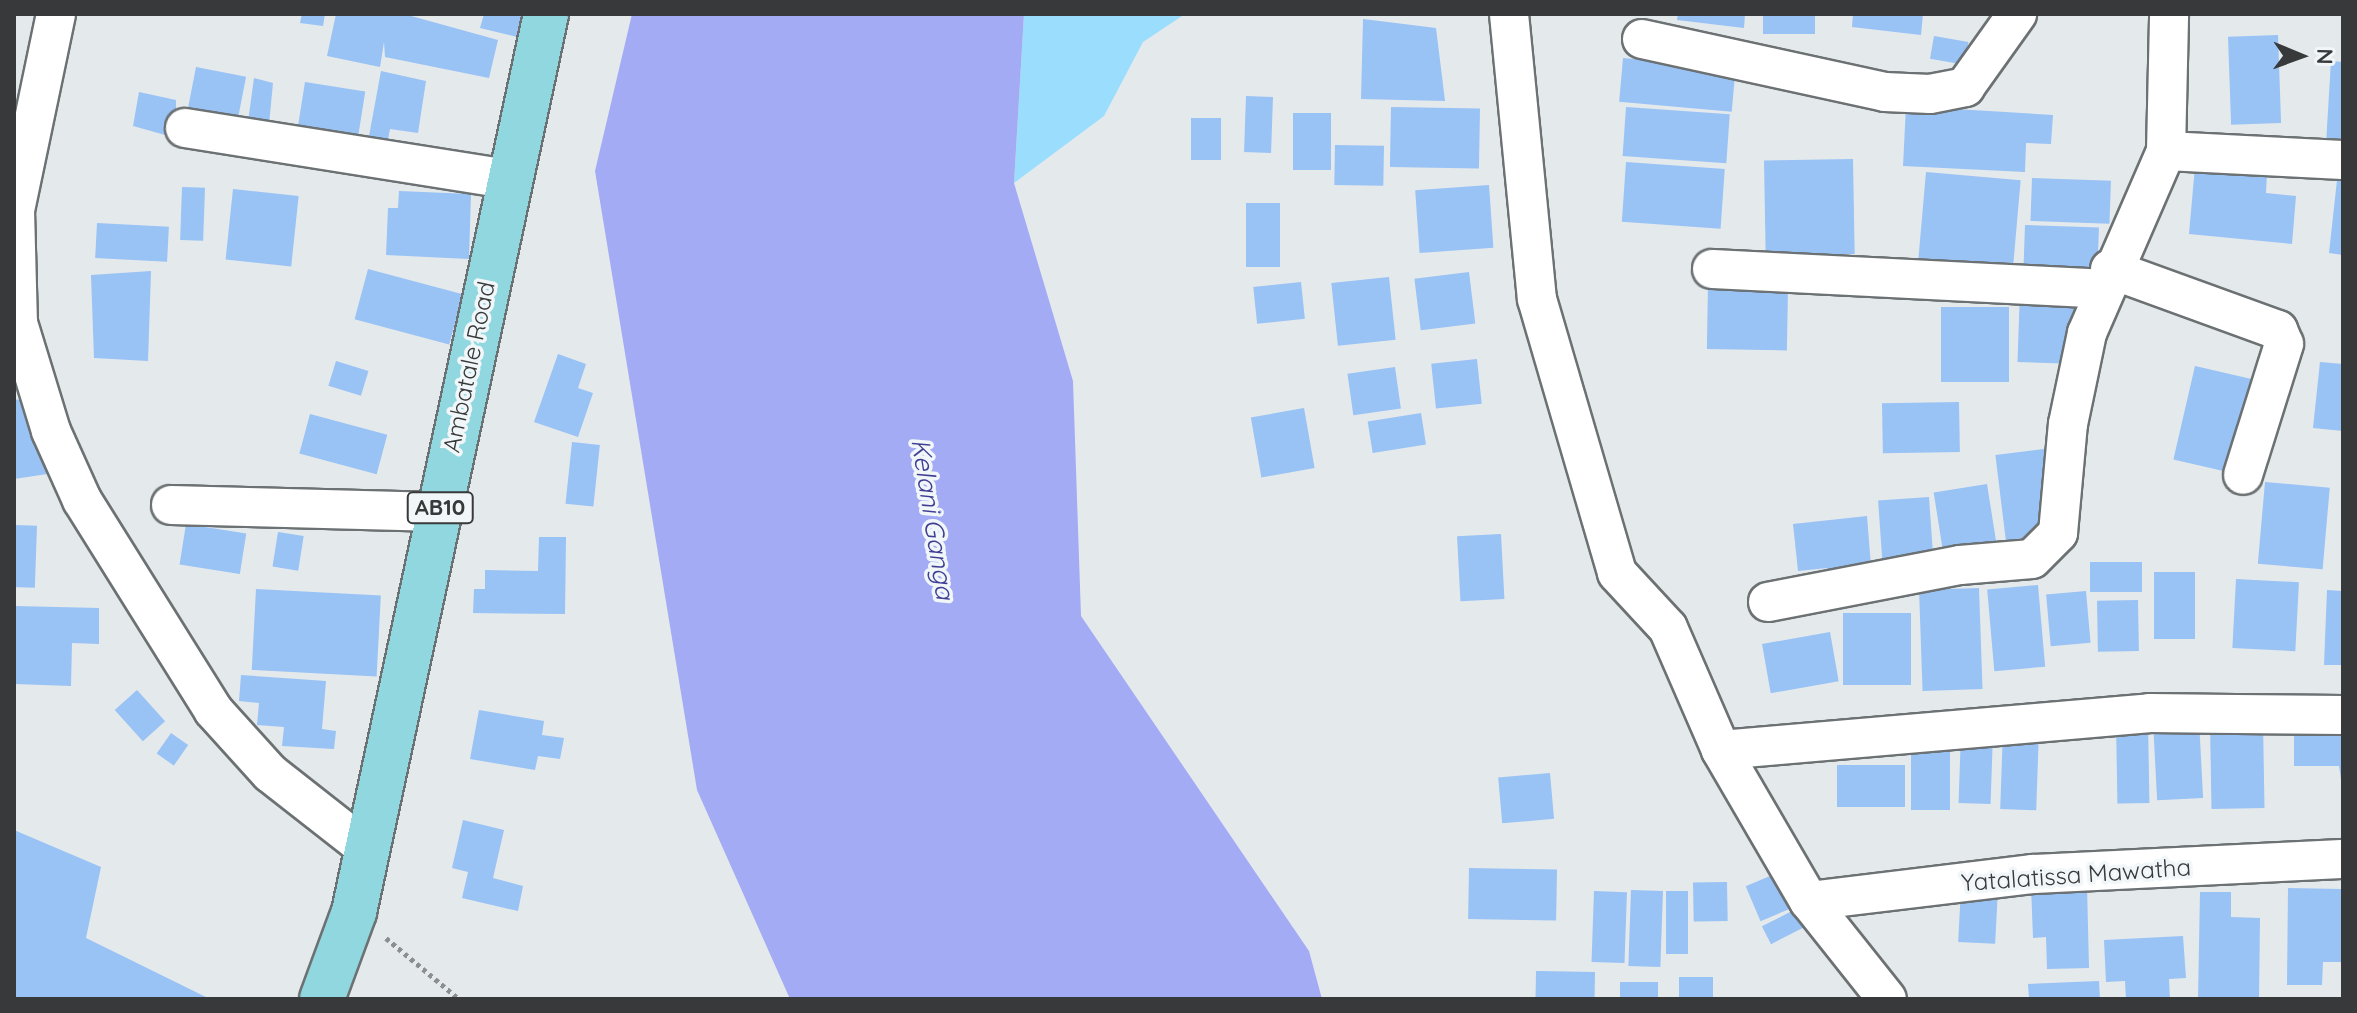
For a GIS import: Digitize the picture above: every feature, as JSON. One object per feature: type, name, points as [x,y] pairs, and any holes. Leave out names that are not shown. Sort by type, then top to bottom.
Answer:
[{"type":"main road","name":"Ambatale Road","points":[[322,999],[354,912],[508,179],[546,14]]},
{"type":"street","points":[[56,14],[30,52],[15,210],[16,323],[51,431],[82,500],[213,710],[270,773],[367,849]]},
{"type":"street","points":[[1509,14],[1537,299],[1617,573],[1668,628],[1721,750],[1809,901],[1887,999]]},
{"type":"street","points":[[1642,39],[1885,92],[1930,94],[1965,87],[2017,14]]},
{"type":"street","points":[[1768,602],[1960,565],[2032,559],[2058,533],[2068,424],[2106,279],[2166,151],[2169,14]]},
{"type":"street","points":[[185,128],[508,179]]},
{"type":"street","points":[[2166,151],[2343,160]]},
{"type":"street","points":[[1712,269],[2106,279],[2278,330],[2284,344],[2243,475]]},
{"type":"street","points":[[171,505],[439,512]]},
{"type":"street","points":[[1721,750],[2150,713],[2343,715]]},
{"type":"street","name":"Yatalatissa Mawatha","points":[[1809,901],[2033,874],[2343,859]]},
{"type":"path","points":[[354,912],[459,999]]},
{"type":"shaded area","points":[[1024,14],[1185,14],[1143,42],[1104,116],[1014,183]]},
{"type":"water","name":"Kelani Ganga","points":[[632,14],[1024,14],[1014,183],[1073,381],[1081,616],[1309,951],[1322,999],[790,999],[697,790],[595,171]]},
{"type":"building","points":[[302,14],[325,14],[323,26],[300,23]]},
{"type":"building","points":[[336,14],[404,14],[498,40],[489,78],[385,57],[384,42],[380,67],[327,56]]},
{"type":"building","points":[[484,14],[536,14],[530,40],[480,28]]},
{"type":"building","points":[[1678,14],[1745,14],[1744,28],[1677,20]]},
{"type":"building","points":[[1763,14],[1815,14],[1815,34],[1763,34]]},
{"type":"building","points":[[1853,14],[1923,14],[1921,35],[1852,27]]},
{"type":"building","points":[[1363,19],[1436,28],[1445,101],[1361,99]]},
{"type":"building","points":[[2278,35],[2281,123],[2231,125],[2228,37]]},
{"type":"building","points":[[1934,36],[1968,42],[1964,65],[1930,59]]},
{"type":"building","points":[[1623,58],[1736,68],[1732,112],[1619,102]]},
{"type":"building","points":[[2331,61],[2343,62],[2343,145],[2326,144]]},
{"type":"building","points":[[196,67],[246,77],[236,127],[186,117]]},
{"type":"building","points":[[381,71],[426,81],[418,133],[390,129],[386,150],[367,147]]},
{"type":"building","points":[[254,78],[273,83],[268,135],[247,129]]},
{"type":"building","points":[[305,82],[365,92],[356,150],[296,140]]},
{"type":"building","points":[[139,92],[176,100],[176,138],[133,126]]},
{"type":"building","points":[[1246,96],[1273,97],[1271,153],[1244,152]]},
{"type":"building","points":[[1906,106],[2053,115],[2051,144],[2026,143],[2025,172],[1903,166]]},
{"type":"building","points":[[1391,107],[1480,109],[1479,169],[1390,167]]},
{"type":"building","points":[[1626,107],[1730,114],[1726,163],[1623,156]]},
{"type":"building","points":[[1293,113],[1331,113],[1331,170],[1293,170]]},
{"type":"building","points":[[1191,118],[1221,118],[1221,160],[1191,160]]},
{"type":"building","points":[[1335,145],[1384,146],[1383,186],[1334,185]]},
{"type":"building","points":[[1853,159],[1855,254],[1766,256],[1764,161]]},
{"type":"building","points":[[1626,162],[1725,169],[1721,229],[1622,222]]},
{"type":"building","points":[[2195,166],[2267,172],[2266,193],[2296,196],[2292,244],[2189,234]]},
{"type":"building","points":[[2338,171],[2343,171],[2343,255],[2329,253]]},
{"type":"building","points":[[1926,172],[2021,180],[2013,270],[1918,262]]},
{"type":"building","points":[[2032,178],[2111,181],[2109,224],[2030,221]]},
{"type":"building","points":[[1489,185],[1493,248],[1420,253],[1415,190]]},
{"type":"building","points":[[182,187],[205,188],[203,241],[180,240]]},
{"type":"building","points":[[233,189],[299,196],[291,267],[226,260]]},
{"type":"building","points":[[399,191],[471,194],[469,259],[386,255],[388,208],[398,208]]},
{"type":"building","points":[[1246,203],[1280,203],[1280,267],[1246,267]]},
{"type":"building","points":[[97,223],[169,227],[167,262],[95,258]]},
{"type":"building","points":[[2025,225],[2099,228],[2097,278],[2023,275]]},
{"type":"building","points":[[368,269],[463,294],[449,345],[355,319]]},
{"type":"building","points":[[151,271],[148,361],[94,358],[91,275]]},
{"type":"building","points":[[1469,272],[1475,324],[1421,330],[1414,279]]},
{"type":"building","points":[[1389,277],[1396,340],[1338,346],[1331,283]]},
{"type":"building","points":[[1301,282],[1305,319],[1257,324],[1253,287]]},
{"type":"building","points":[[1708,285],[1788,286],[1787,350],[1707,349]]},
{"type":"building","points":[[2020,290],[2081,292],[2078,364],[2017,362]]},
{"type":"building","points":[[1941,307],[2009,307],[2009,382],[1941,382]]},
{"type":"building","points":[[558,354],[586,364],[578,388],[593,393],[578,437],[534,422]]},
{"type":"building","points":[[1477,359],[1482,404],[1436,409],[1431,364]]},
{"type":"building","points":[[336,361],[369,371],[361,396],[328,386]]},
{"type":"building","points":[[2320,362],[2343,364],[2343,431],[2313,428]]},
{"type":"building","points":[[2195,366],[2252,379],[2230,473],[2173,460]]},
{"type":"building","points":[[1395,367],[1401,409],[1353,415],[1347,374]]},
{"type":"building","points":[[30,398],[54,473],[14,479],[14,400]]},
{"type":"building","points":[[1959,402],[1960,452],[1883,453],[1882,403]]},
{"type":"building","points":[[1304,408],[1315,468],[1261,477],[1251,417]]},
{"type":"building","points":[[1421,413],[1426,445],[1373,453],[1368,421]]},
{"type":"building","points":[[310,414],[387,435],[377,474],[299,454]]},
{"type":"building","points":[[572,442],[600,445],[593,507],[566,504]]},
{"type":"building","points":[[2044,449],[2054,534],[2006,540],[1995,455]]},
{"type":"building","points":[[2265,482],[2330,488],[2323,569],[2258,564]]},
{"type":"building","points":[[1987,484],[1996,543],[1943,552],[1934,492]]},
{"type":"building","points":[[1929,497],[1933,558],[1882,561],[1878,501]]},
{"type":"building","points":[[1867,516],[1872,579],[1828,583],[1827,568],[1798,571],[1793,524]]},
{"type":"building","points":[[186,524],[246,534],[240,574],[180,564]]},
{"type":"building","points":[[14,525],[37,526],[35,588],[14,587]]},
{"type":"building","points":[[278,532],[304,536],[298,571],[273,567]]},
{"type":"building","points":[[1501,534],[1504,599],[1460,601],[1457,536]]},
{"type":"building","points":[[539,537],[566,537],[565,614],[473,613],[474,589],[485,589],[485,570],[538,571]]},
{"type":"building","points":[[2090,562],[2142,562],[2142,592],[2090,592]]},
{"type":"building","points":[[2154,572],[2195,572],[2195,639],[2154,639]]},
{"type":"building","points":[[2236,579],[2299,582],[2295,651],[2232,648]]},
{"type":"building","points":[[2038,585],[2045,667],[1994,671],[1987,589]]},
{"type":"building","points":[[1979,588],[1983,689],[1923,691],[1919,590]]},
{"type":"building","points":[[256,589],[381,596],[377,676],[252,670]]},
{"type":"building","points":[[2327,590],[2343,591],[2343,665],[2324,665]]},
{"type":"building","points":[[2086,591],[2091,643],[2051,646],[2046,594]]},
{"type":"building","points":[[2138,600],[2139,651],[2098,652],[2097,601]]},
{"type":"building","points":[[14,606],[99,608],[99,644],[72,643],[71,686],[14,684]]},
{"type":"building","points":[[1843,613],[1911,613],[1911,685],[1843,685]]},
{"type":"building","points":[[1830,632],[1839,681],[1771,693],[1762,644]]},
{"type":"building","points":[[241,675],[326,681],[322,729],[336,731],[334,749],[282,746],[284,727],[257,725],[259,703],[239,701]]},
{"type":"building","points":[[137,690],[165,721],[143,741],[115,710]]},
{"type":"building","points":[[479,710],[544,721],[542,735],[564,738],[560,759],[538,756],[535,770],[470,759]]},
{"type":"building","points":[[2199,720],[2203,798],[2157,800],[2153,722]]},
{"type":"building","points":[[2148,721],[2149,803],[2117,804],[2116,722]]},
{"type":"building","points":[[2263,722],[2265,808],[2212,809],[2210,723]]},
{"type":"building","points":[[2003,729],[2039,730],[2036,810],[2000,809]]},
{"type":"building","points":[[2294,732],[2343,732],[2343,793],[2339,766],[2294,766]]},
{"type":"building","points":[[171,733],[188,745],[174,766],[157,753]]},
{"type":"building","points":[[1961,733],[1993,734],[1991,804],[1959,803]]},
{"type":"building","points":[[1911,737],[1950,737],[1950,810],[1911,810]]},
{"type":"building","points":[[1837,765],[1905,765],[1905,807],[1837,807]]},
{"type":"building","points":[[1550,773],[1554,819],[1502,823],[1498,778]]},
{"type":"building","points":[[463,820],[504,830],[493,878],[523,886],[518,911],[462,898],[468,872],[452,868]]},
{"type":"building","points":[[14,830],[101,867],[86,938],[210,999],[14,999]]},
{"type":"building","points":[[1469,868],[1557,870],[1556,921],[1468,919]]},
{"type":"building","points":[[1777,873],[1792,908],[1761,921],[1746,886]]},
{"type":"building","points":[[1727,882],[1728,921],[1694,922],[1693,883]]},
{"type":"building","points":[[2087,885],[2089,968],[2047,969],[2046,937],[2033,938],[2031,886]]},
{"type":"building","points":[[1961,888],[1998,890],[1995,944],[1958,942]]},
{"type":"building","points":[[2288,888],[2341,889],[2343,962],[2323,962],[2322,985],[2287,985]]},
{"type":"building","points":[[1631,890],[1663,891],[1660,967],[1628,966]]},
{"type":"building","points":[[1594,891],[1627,892],[1625,963],[1592,962]]},
{"type":"building","points":[[1666,891],[1688,891],[1688,954],[1666,954]]},
{"type":"building","points":[[2200,892],[2231,892],[2231,917],[2260,918],[2259,999],[2198,999]]},
{"type":"building","points":[[1794,910],[1803,928],[1771,944],[1762,926]]},
{"type":"building","points":[[2183,936],[2186,978],[2169,979],[2170,999],[2126,999],[2125,981],[2106,982],[2104,940]]},
{"type":"building","points":[[1536,971],[1595,972],[1595,999],[1536,999]]},
{"type":"building","points":[[1679,977],[1713,977],[1713,999],[1679,999]]},
{"type":"building","points":[[2099,981],[2100,999],[2029,999],[2028,984]]},
{"type":"building","points":[[1620,982],[1658,982],[1658,999],[1620,999]]}]
